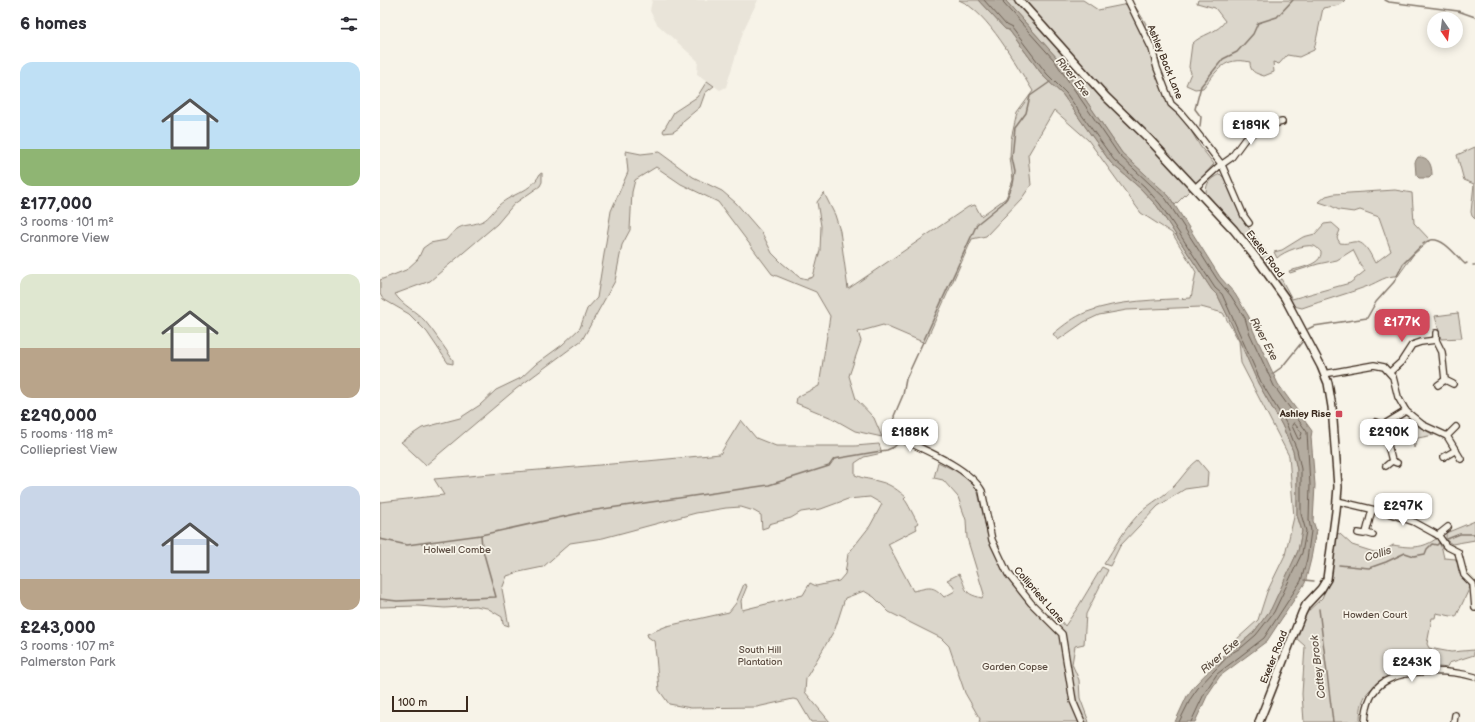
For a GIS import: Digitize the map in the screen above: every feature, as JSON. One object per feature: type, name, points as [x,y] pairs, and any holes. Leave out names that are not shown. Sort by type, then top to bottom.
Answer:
[{"type":"main road","name":"Exeter Road","points":[[1018,0],[1106,97],[1148,138],[1234,230],[1276,284],[1294,314],[1324,374],[1332,407],[1338,487],[1329,568],[1324,584],[1310,600],[1300,620],[1259,722]]},
{"type":"street","name":"Ashley Back Lane","points":[[1128,0],[1152,49],[1157,68],[1171,104],[1191,125],[1222,165]]},
{"type":"street","points":[[1195,188],[1231,158],[1245,139],[1251,134],[1266,126],[1282,122]]},
{"type":"street","name":"Exeter Road","points":[[1222,165],[1244,216],[1249,223]]},
{"type":"street","points":[[1436,333],[1436,340],[1442,352],[1445,380]]},
{"type":"street","points":[[1390,372],[1401,362],[1412,345],[1436,340]]},
{"type":"street","points":[[1324,374],[1374,365],[1384,367],[1393,377],[1398,397],[1406,411],[1417,421],[1447,436],[1461,459]]},
{"type":"street","points":[[1445,380],[1453,384]]},
{"type":"street","points":[[1438,385],[1445,380]]},
{"type":"street","points":[[1383,425],[1406,411]]},
{"type":"street","points":[[1376,422],[1383,425]]},
{"type":"street","points":[[1383,425],[1394,462],[1386,466]]},
{"type":"street","points":[[1447,436],[1456,427]]},
{"type":"street","name":"Collipriest Lane","points":[[891,434],[957,468],[971,478],[982,491],[992,540],[1008,574],[1031,603],[1062,634],[1073,701],[1082,722]]},
{"type":"street","points":[[1444,457],[1456,450]]},
{"type":"street","points":[[1337,501],[1388,513],[1408,520],[1438,535],[1446,546],[1458,552],[1464,575],[1473,584],[1475,608]]},
{"type":"street","points":[[1366,533],[1372,510]]},
{"type":"street","points":[[1438,535],[1448,527]]},
{"type":"street","points":[[1358,533],[1373,535]]},
{"type":"street","points":[[1365,722],[1366,712],[1375,690],[1384,682],[1391,679],[1414,673],[1432,671],[1454,672],[1475,677]]},
{"type":"street","points":[[1454,722],[1455,715]]},
{"type":"shaded area","points":[[652,0],[758,0],[744,29],[726,87],[720,90],[697,74],[698,61],[657,24],[650,11]]},
{"type":"green space","points":[[959,0],[978,0],[1005,29],[1009,30],[1044,77],[1063,95],[1111,163],[1141,189],[1157,206],[1212,290],[1218,296],[1237,335],[1258,383],[1282,425],[1293,451],[1297,470],[1297,515],[1302,531],[1298,551],[1272,608],[1254,632],[1240,644],[1228,651],[1226,649],[1258,620],[1267,592],[1285,555],[1294,517],[1289,456],[1241,363],[1239,341],[1223,313],[1201,307],[1127,310],[1099,315],[1084,322],[1058,340],[1053,334],[1078,316],[1099,308],[1138,301],[1191,298],[1196,272],[1172,233],[1141,213],[1088,140],[1054,110],[1028,155],[1031,185],[1022,198],[986,236],[972,239],[925,343],[883,325],[858,332],[861,341],[849,376],[856,399],[874,418],[882,437],[855,431],[832,418],[796,403],[797,397],[819,386],[830,316],[816,292],[772,274],[718,202],[681,184],[656,167],[635,180],[632,192],[630,230],[622,245],[615,281],[582,340],[516,389],[426,465],[401,442],[422,428],[460,418],[480,405],[496,390],[521,378],[536,364],[562,345],[580,328],[587,309],[597,298],[611,211],[628,172],[626,151],[641,154],[659,152],[693,177],[722,191],[736,203],[762,233],[772,253],[799,277],[807,279],[813,277],[820,250],[821,226],[817,202],[824,193],[835,215],[840,231],[848,289],[968,207],[975,205],[981,216],[1006,198],[1013,180],[1010,157],[1011,139],[1017,113],[1033,91],[991,27],[970,6]]},
{"type":"green space","points":[[1005,0],[1083,0],[1098,10],[1133,3],[1145,22],[1157,48],[1152,49],[1171,104],[1180,112],[1200,146],[1214,164],[1175,205],[1166,194],[1122,153],[1057,58]]},
{"type":"green space","points":[[1198,0],[1345,0],[1340,5],[1323,8],[1314,50],[1299,57],[1287,55],[1279,64],[1273,62],[1274,72],[1264,76],[1252,70],[1250,62],[1234,61],[1227,63],[1217,71],[1203,88],[1195,89],[1186,85],[1191,73],[1189,67],[1192,44],[1214,31],[1225,21],[1215,8],[1197,3]]},
{"type":"green space","points":[[707,81],[714,86],[705,93],[700,107],[683,121],[679,128],[673,132],[664,133],[663,131],[674,112],[697,97]]},
{"type":"green space","points":[[1475,147],[1475,219],[1471,212],[1474,184],[1464,180],[1457,155]]},
{"type":"green space","points":[[542,173],[542,182],[540,186],[514,204],[497,224],[430,281],[395,294],[429,326],[453,360],[453,364],[448,363],[427,332],[409,314],[383,299],[380,294],[380,280],[406,270],[418,259],[423,248],[430,243],[446,240],[460,227],[485,220],[499,205],[527,189]]},
{"type":"green space","points":[[1220,174],[1231,190],[1242,218],[1267,254],[1292,299],[1350,283],[1365,271],[1353,250],[1337,260],[1318,264],[1290,273],[1289,271],[1314,263],[1318,260],[1321,252],[1314,246],[1305,246],[1289,251],[1277,258],[1274,252],[1282,250],[1303,237],[1315,234],[1324,224],[1332,223],[1340,230],[1337,238],[1340,243],[1357,242],[1364,245],[1375,263],[1391,251],[1379,217],[1360,210],[1354,212],[1339,210],[1319,202],[1326,196],[1334,194],[1395,190],[1412,193],[1414,223],[1430,240],[1413,255],[1398,276],[1386,278],[1360,289],[1302,308],[1294,306],[1256,250],[1206,193],[1207,186],[1210,181]]},
{"type":"green space","points":[[1458,313],[1462,338],[1441,339],[1435,316]]},
{"type":"green space","points":[[741,420],[756,438],[776,446],[855,446],[879,444],[882,453],[864,457],[855,463],[855,475],[888,484],[906,497],[904,499],[918,523],[915,525],[917,529],[888,544],[913,591],[930,588],[936,590],[944,597],[955,591],[953,585],[947,580],[959,574],[968,592],[982,598],[984,594],[967,538],[966,520],[958,497],[943,480],[934,478],[938,462],[958,472],[977,488],[989,541],[1004,572],[1042,619],[1048,615],[1058,617],[1065,626],[1102,567],[1108,570],[1086,614],[1084,644],[1075,646],[1072,664],[1079,680],[1080,698],[1089,722],[979,722],[980,719],[965,693],[949,646],[941,638],[889,612],[874,597],[864,591],[845,598],[835,629],[806,678],[805,692],[830,722],[811,722],[798,700],[793,699],[757,707],[691,708],[669,704],[659,690],[654,641],[648,637],[647,634],[667,626],[729,612],[736,603],[744,584],[747,586],[741,601],[742,610],[803,595],[810,583],[816,586],[839,581],[845,574],[848,554],[870,526],[882,504],[870,497],[848,499],[821,509],[801,512],[791,518],[769,524],[768,527],[762,529],[761,515],[741,507],[726,508],[696,513],[603,538],[570,543],[543,567],[507,576],[502,589],[509,626],[503,624],[502,617],[487,608],[475,606],[445,608],[418,606],[380,607],[380,502],[444,495],[434,479],[720,454]]},
{"type":"green space","points":[[1410,421],[1434,435],[1418,438],[1414,448]]},
{"type":"green space","points":[[1198,460],[1208,472],[1207,486],[1185,489],[1158,506],[1120,546],[1110,566],[1104,564],[1132,521],[1171,489]]},
{"type":"green space","points":[[1475,521],[1475,540],[1452,544],[1446,540],[1446,533]]},
{"type":"green space","name":"Howden Court","points":[[1336,533],[1340,534],[1352,545],[1374,552],[1384,551],[1393,545],[1405,547],[1421,546],[1432,542],[1437,538],[1444,558],[1456,559],[1462,578],[1470,587],[1456,617],[1436,613],[1435,618],[1432,618],[1427,644],[1429,648],[1451,652],[1474,650],[1474,655],[1449,663],[1446,668],[1438,667],[1416,669],[1404,672],[1374,686],[1364,699],[1361,707],[1360,722],[1304,722],[1302,694],[1305,646],[1296,638],[1304,615],[1322,598],[1329,582]]},
{"type":"water","points":[[978,0],[1005,0],[1057,58],[1122,153],[1169,196],[1220,277],[1235,294],[1249,317],[1253,330],[1278,384],[1312,431],[1311,437],[1315,485],[1313,521],[1316,530],[1305,583],[1267,641],[1220,676],[1208,694],[1195,722],[1175,722],[1187,696],[1195,685],[1228,651],[1240,644],[1254,632],[1271,609],[1298,551],[1302,531],[1297,515],[1297,470],[1293,451],[1282,425],[1258,383],[1218,296],[1212,290],[1157,206],[1141,189],[1111,163],[1063,95],[1044,77],[1009,30],[1005,29]]},
{"type":"water","points":[[1418,157],[1425,158],[1429,162],[1432,175],[1429,178],[1419,178],[1416,175],[1415,162]]},
{"type":"waterway","points":[[1200,127],[1201,117],[1195,109],[1201,86],[1223,59],[1237,52],[1253,34],[1258,23],[1277,17],[1293,0]]},
{"type":"waterway","points":[[1385,0],[1389,2],[1458,11],[1475,17]]},
{"type":"waterway","points":[[906,434],[896,427],[894,416],[903,395],[906,379],[977,224],[1007,198],[1013,184],[1015,172],[1012,158],[1015,128],[1026,113],[1030,96],[1050,82]]},
{"type":"waterway","points":[[1423,244],[1431,240],[1441,242],[1450,248],[1465,264],[1467,263]]},
{"type":"waterway","points":[[1308,329],[1314,326],[1367,318],[1376,302],[1394,282],[1403,264],[1420,247]]},
{"type":"waterway","points":[[1272,374],[1282,367],[1302,342]]},
{"type":"waterway","points":[[380,539],[407,545],[481,535],[589,511],[769,485],[829,466],[834,459],[887,450],[894,447],[899,442]]},
{"type":"waterway","name":"Collis","points":[[1447,539],[1460,534],[1475,534]]},
{"type":"waterway","points":[[380,599],[397,601],[496,597],[482,547],[481,535]]},
{"type":"waterway","name":"Collis","points":[[1339,565],[1369,568],[1405,553],[1414,556],[1425,554],[1427,549],[1432,544],[1437,545],[1439,543]]},
{"type":"waterway","name":"Cottey Brook","points":[[1304,580],[1314,581]]},
{"type":"waterway","name":"Cottey Brook","points":[[1319,609],[1333,722]]},
{"type":"place","name":"Ashley Rise","points":[[1339,414]]},
{"type":"water label","name":"River Exe","points":[[1073,77]]},
{"type":"water label","name":"River Exe","points":[[1264,339]]},
{"type":"water label","name":"River Exe","points":[[1220,656]]},
{"type":"park label","name":"Holwell Combe","points":[[457,550]]},
{"type":"park label","name":"South Hill Plantation","points":[[760,656]]},
{"type":"park label","name":"Garden Copse","points":[[1015,667]]}]
